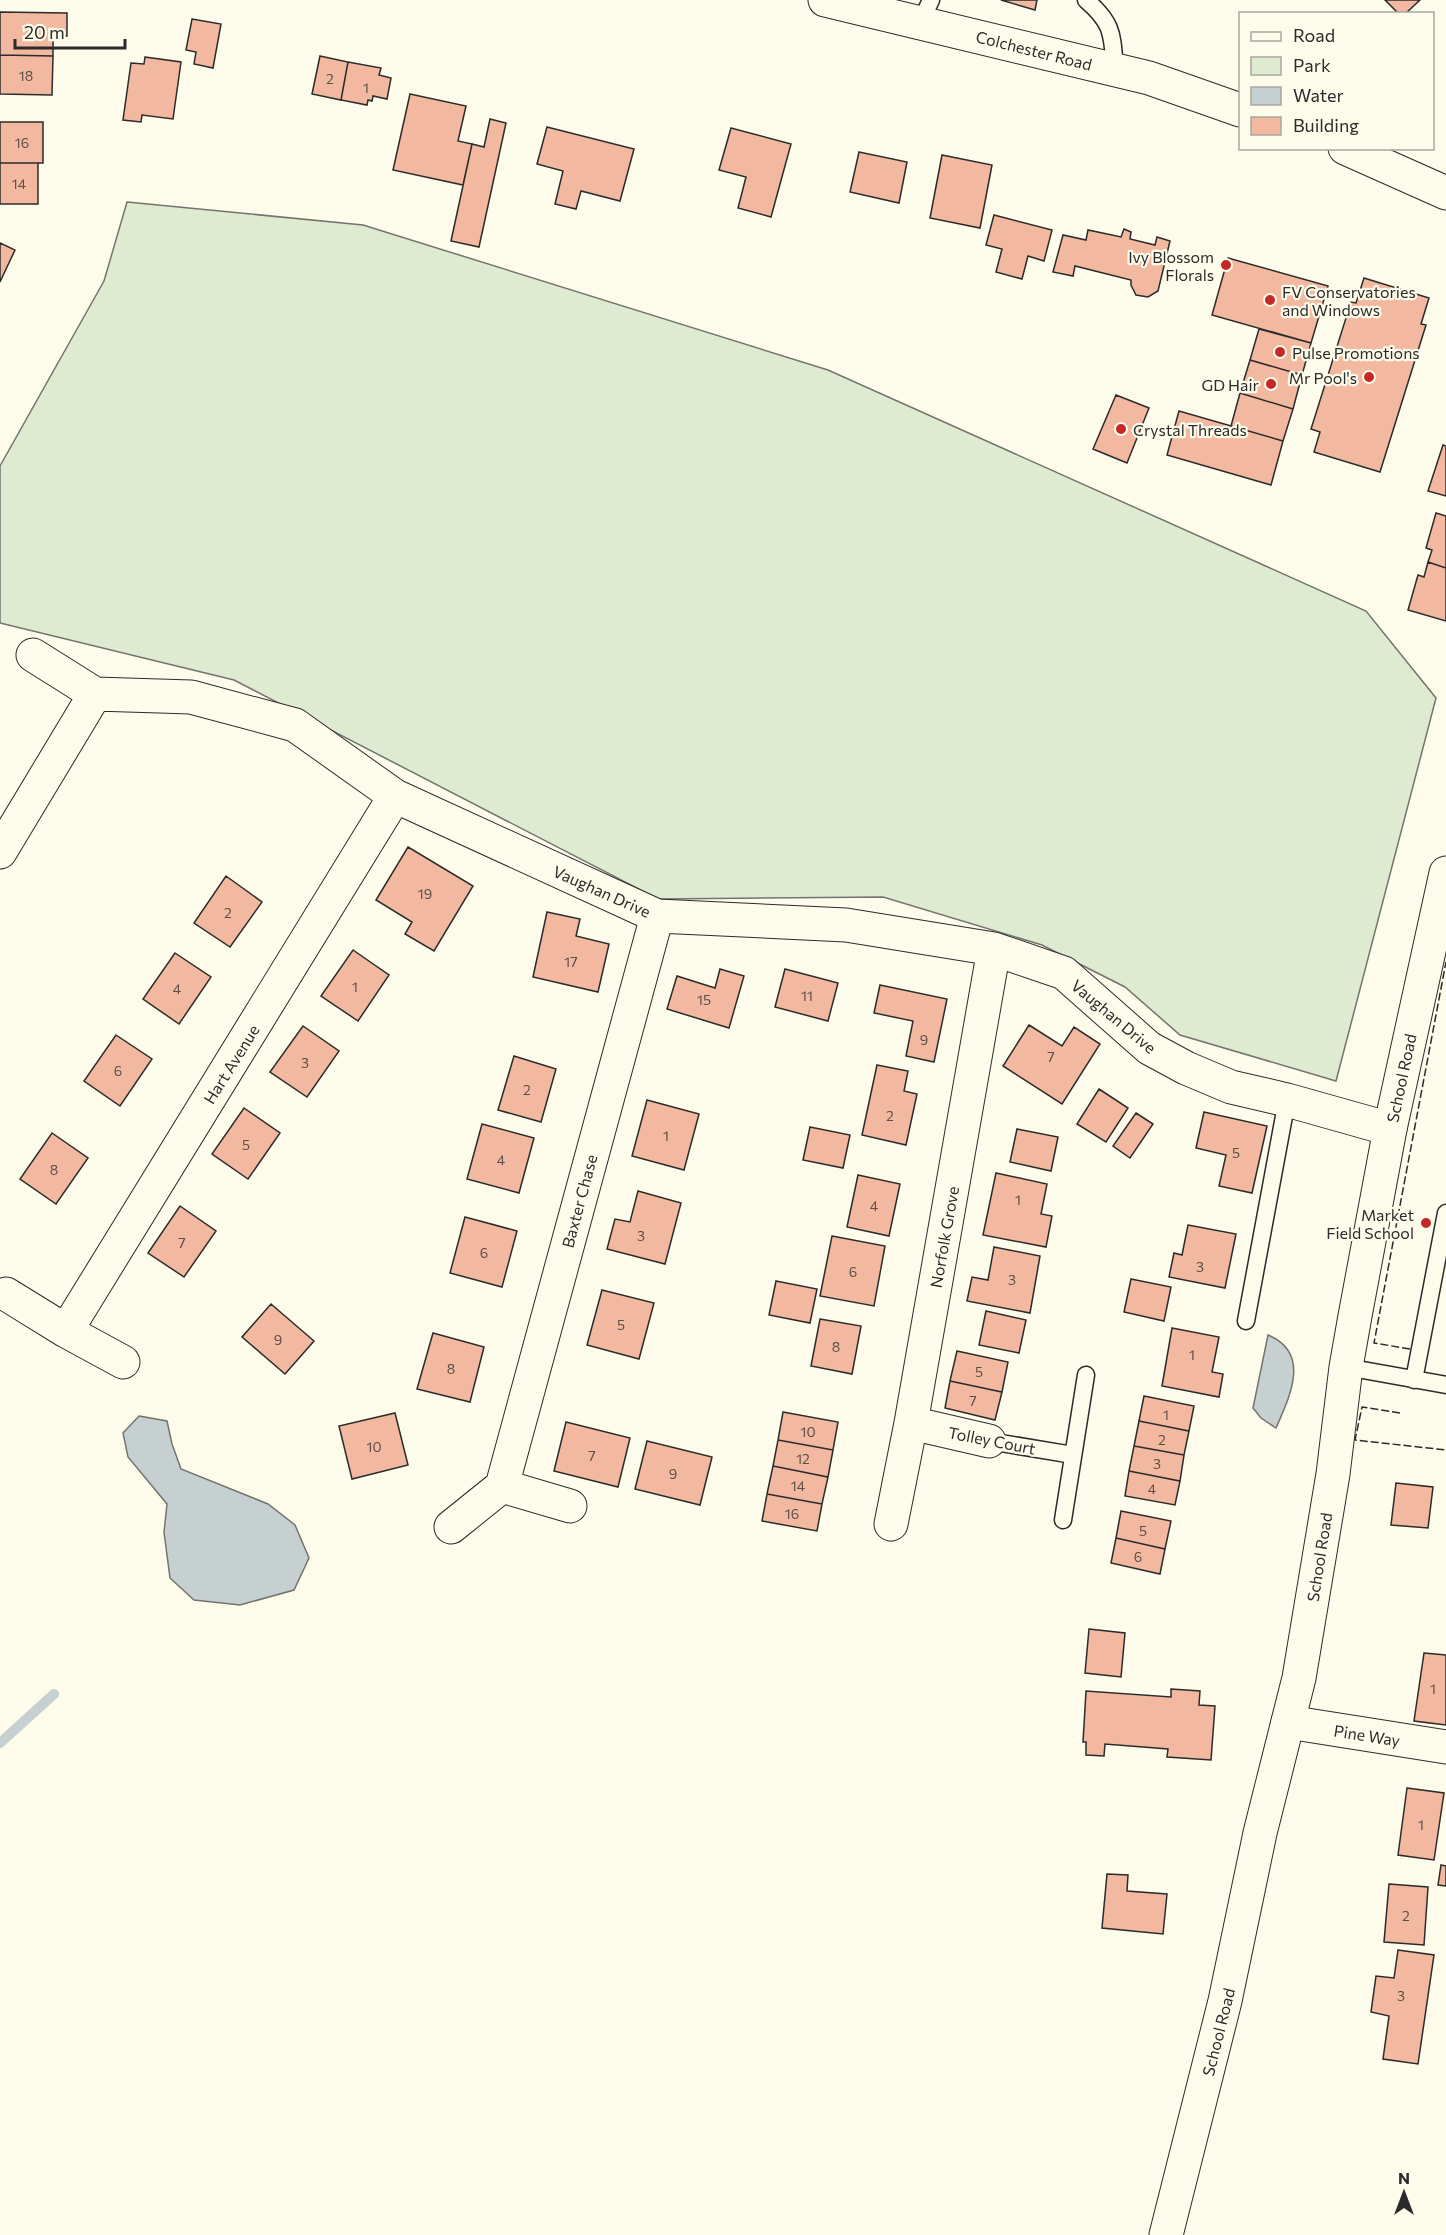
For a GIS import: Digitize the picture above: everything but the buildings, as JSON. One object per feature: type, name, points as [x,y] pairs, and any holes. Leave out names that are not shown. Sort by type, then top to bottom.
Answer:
[{"type":"street","name":"Colchester Road","points":[[825,0],[926,11],[1115,70],[1149,78],[1239,110]]},
{"type":"street","points":[[1349,150],[1446,193]]},
{"type":"street","name":"Vaughan Drive","points":[[33,656],[95,694],[191,697],[295,725],[395,796],[657,916],[846,925],[994,949],[1064,973],[1149,1048],[1186,1068],[1231,1087],[1390,1129]]},
{"type":"street","points":[[0,852],[95,694]]},
{"type":"street","name":"Hart Avenue","points":[[66,1331],[395,796]]},
{"type":"street","name":"School Road","points":[[1166,2235],[1226,2001],[1260,1833],[1299,1678],[1333,1474],[1346,1367],[1390,1129],[1446,873]]},
{"type":"street","name":"Baxter Chase","points":[[502,1486],[657,916]]},
{"type":"street","name":"Norfolk Grove","points":[[891,1524],[911,1423],[994,949]]},
{"type":"street","points":[[6,1294],[66,1331],[123,1362]]},
{"type":"street","name":"Tolley Court","points":[[911,1423],[989,1441]]},
{"type":"street","points":[[451,1527],[502,1486],[570,1506]]},
{"type":"street","name":"Pine Way","points":[[1288,1722],[1446,1747]]},
{"type":"lane","points":[[1086,0],[1102,14],[1112,32],[1115,70]]},
{"type":"lane","points":[[1246,1321],[1287,1100]]},
{"type":"lane","points":[[1414,1380],[1446,1213]]},
{"type":"lane","points":[[1346,1367],[1446,1385]]},
{"type":"lane","points":[[1063,1520],[1086,1375]]},
{"type":"lane","name":"Tolley Court","points":[[989,1441],[1073,1455]]},
{"type":"green space","points":[[127,202],[363,225],[828,370],[1366,611],[1436,698],[1336,1081],[1180,1035],[1125,987],[1042,945],[883,897],[658,899],[234,680],[0,623],[0,466],[104,281]]},
{"type":"water","points":[[1268,1335],[1282,1343],[1290,1353],[1293,1364],[1291,1390],[1276,1428],[1261,1418],[1253,1408]]},
{"type":"water","points":[[139,1416],[167,1421],[181,1469],[268,1504],[295,1525],[309,1558],[294,1590],[240,1605],[194,1600],[170,1578],[164,1532],[167,1504],[128,1457],[123,1433]]},
{"type":"waterway","points":[[0,1743],[54,1694]]},
{"type":"fence","points":[[1410,1349],[1374,1343],[1446,962]]},
{"type":"fence","points":[[1400,1413],[1362,1407],[1355,1440],[1446,1450]]},
{"type":"place","name":"Ivy Blossom Florals","points":[[1226,265]]},
{"type":"place","name":"FV Conservatories and Windows","points":[[1270,300]]},
{"type":"place","name":"Pulse Promotions","points":[[1280,352]]},
{"type":"place","name":"Mr Pool's","points":[[1369,377]]},
{"type":"place","name":"GD Hair","points":[[1271,384]]},
{"type":"place","name":"Crystal Threads","points":[[1121,429]]},
{"type":"place","name":"Market Field School","points":[[1426,1223]]}]
